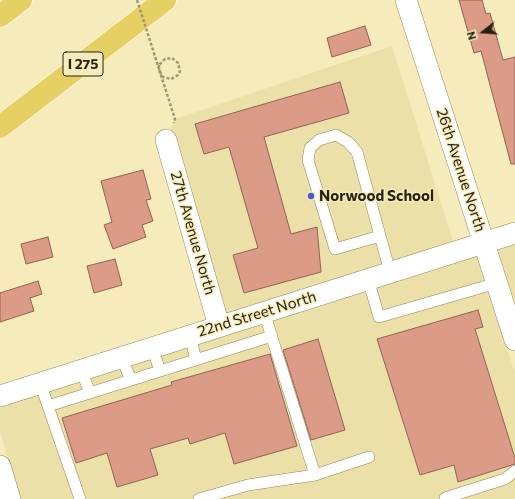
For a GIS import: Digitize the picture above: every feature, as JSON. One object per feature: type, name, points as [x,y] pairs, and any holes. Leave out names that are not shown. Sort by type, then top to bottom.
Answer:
[{"type":"highway","points":[[0,16],[21,0]]},
{"type":"highway","name":"I 275","points":[[0,127],[165,0]]},
{"type":"street","name":"26th Avenue North","points":[[406,0],[515,340]]},
{"type":"street","name":"27th Avenue North","points":[[166,140],[219,326]]},
{"type":"street","name":"22nd Street North","points":[[0,396],[515,233]]},
{"type":"street","points":[[0,466],[10,499]]},
{"type":"lane","points":[[380,236],[334,250],[308,160],[310,148],[319,140],[336,135],[348,142],[357,152],[390,272]]},
{"type":"lane","points":[[368,279],[379,317],[497,283]]},
{"type":"lane","points":[[264,312],[315,475]]},
{"type":"lane","points":[[190,335],[196,360]]},
{"type":"lane","points":[[48,406],[272,336]]},
{"type":"lane","points":[[152,347],[160,371]]},
{"type":"lane","points":[[121,357],[131,380]]},
{"type":"lane","points":[[81,370],[90,393]]},
{"type":"lane","points":[[40,383],[80,499]]},
{"type":"lane","points":[[199,499],[248,485],[315,475],[369,457]]},
{"type":"lane","points":[[445,498],[505,479],[515,471]]},
{"type":"path","points":[[137,0],[160,72],[163,77],[171,79],[178,75],[180,71],[178,63],[172,58],[165,59],[159,64],[159,69],[176,119],[166,140]]},
{"type":"shaded area","name":"Norwood School","points":[[392,46],[456,251],[223,325],[166,140],[175,119]]},
{"type":"shaded area","points":[[515,243],[515,307],[496,248]]},
{"type":"shaded area","points":[[477,255],[515,373],[515,499],[21,499],[0,432],[0,405]]},
{"type":"building","points":[[459,0],[482,0],[486,14],[490,13],[503,60],[515,57],[515,164],[511,164],[481,51],[474,53]]},
{"type":"building","points":[[365,26],[371,45],[332,57],[327,38]]},
{"type":"building","points":[[340,82],[349,113],[264,137],[291,234],[317,227],[321,272],[244,293],[233,255],[258,248],[229,147],[204,154],[195,124]]},
{"type":"building","points":[[143,170],[151,199],[146,200],[153,221],[142,225],[146,237],[113,249],[104,225],[112,222],[101,181]]},
{"type":"building","points":[[48,237],[53,257],[26,264],[21,244]]},
{"type":"building","points":[[115,259],[122,285],[94,293],[87,266]]},
{"type":"building","points":[[38,281],[42,294],[30,298],[34,311],[0,322],[0,293]]},
{"type":"building","points":[[478,310],[483,327],[475,329],[515,458],[515,464],[458,482],[454,465],[420,475],[377,339]]},
{"type":"building","points":[[318,339],[345,430],[311,440],[283,350]]},
{"type":"building","points":[[270,354],[297,446],[234,464],[225,433],[190,444],[188,438],[150,449],[158,475],[117,487],[107,453],[76,463],[62,418],[172,385],[171,382]]},
{"type":"place","name":"Norwood School","points":[[311,196]]}]
